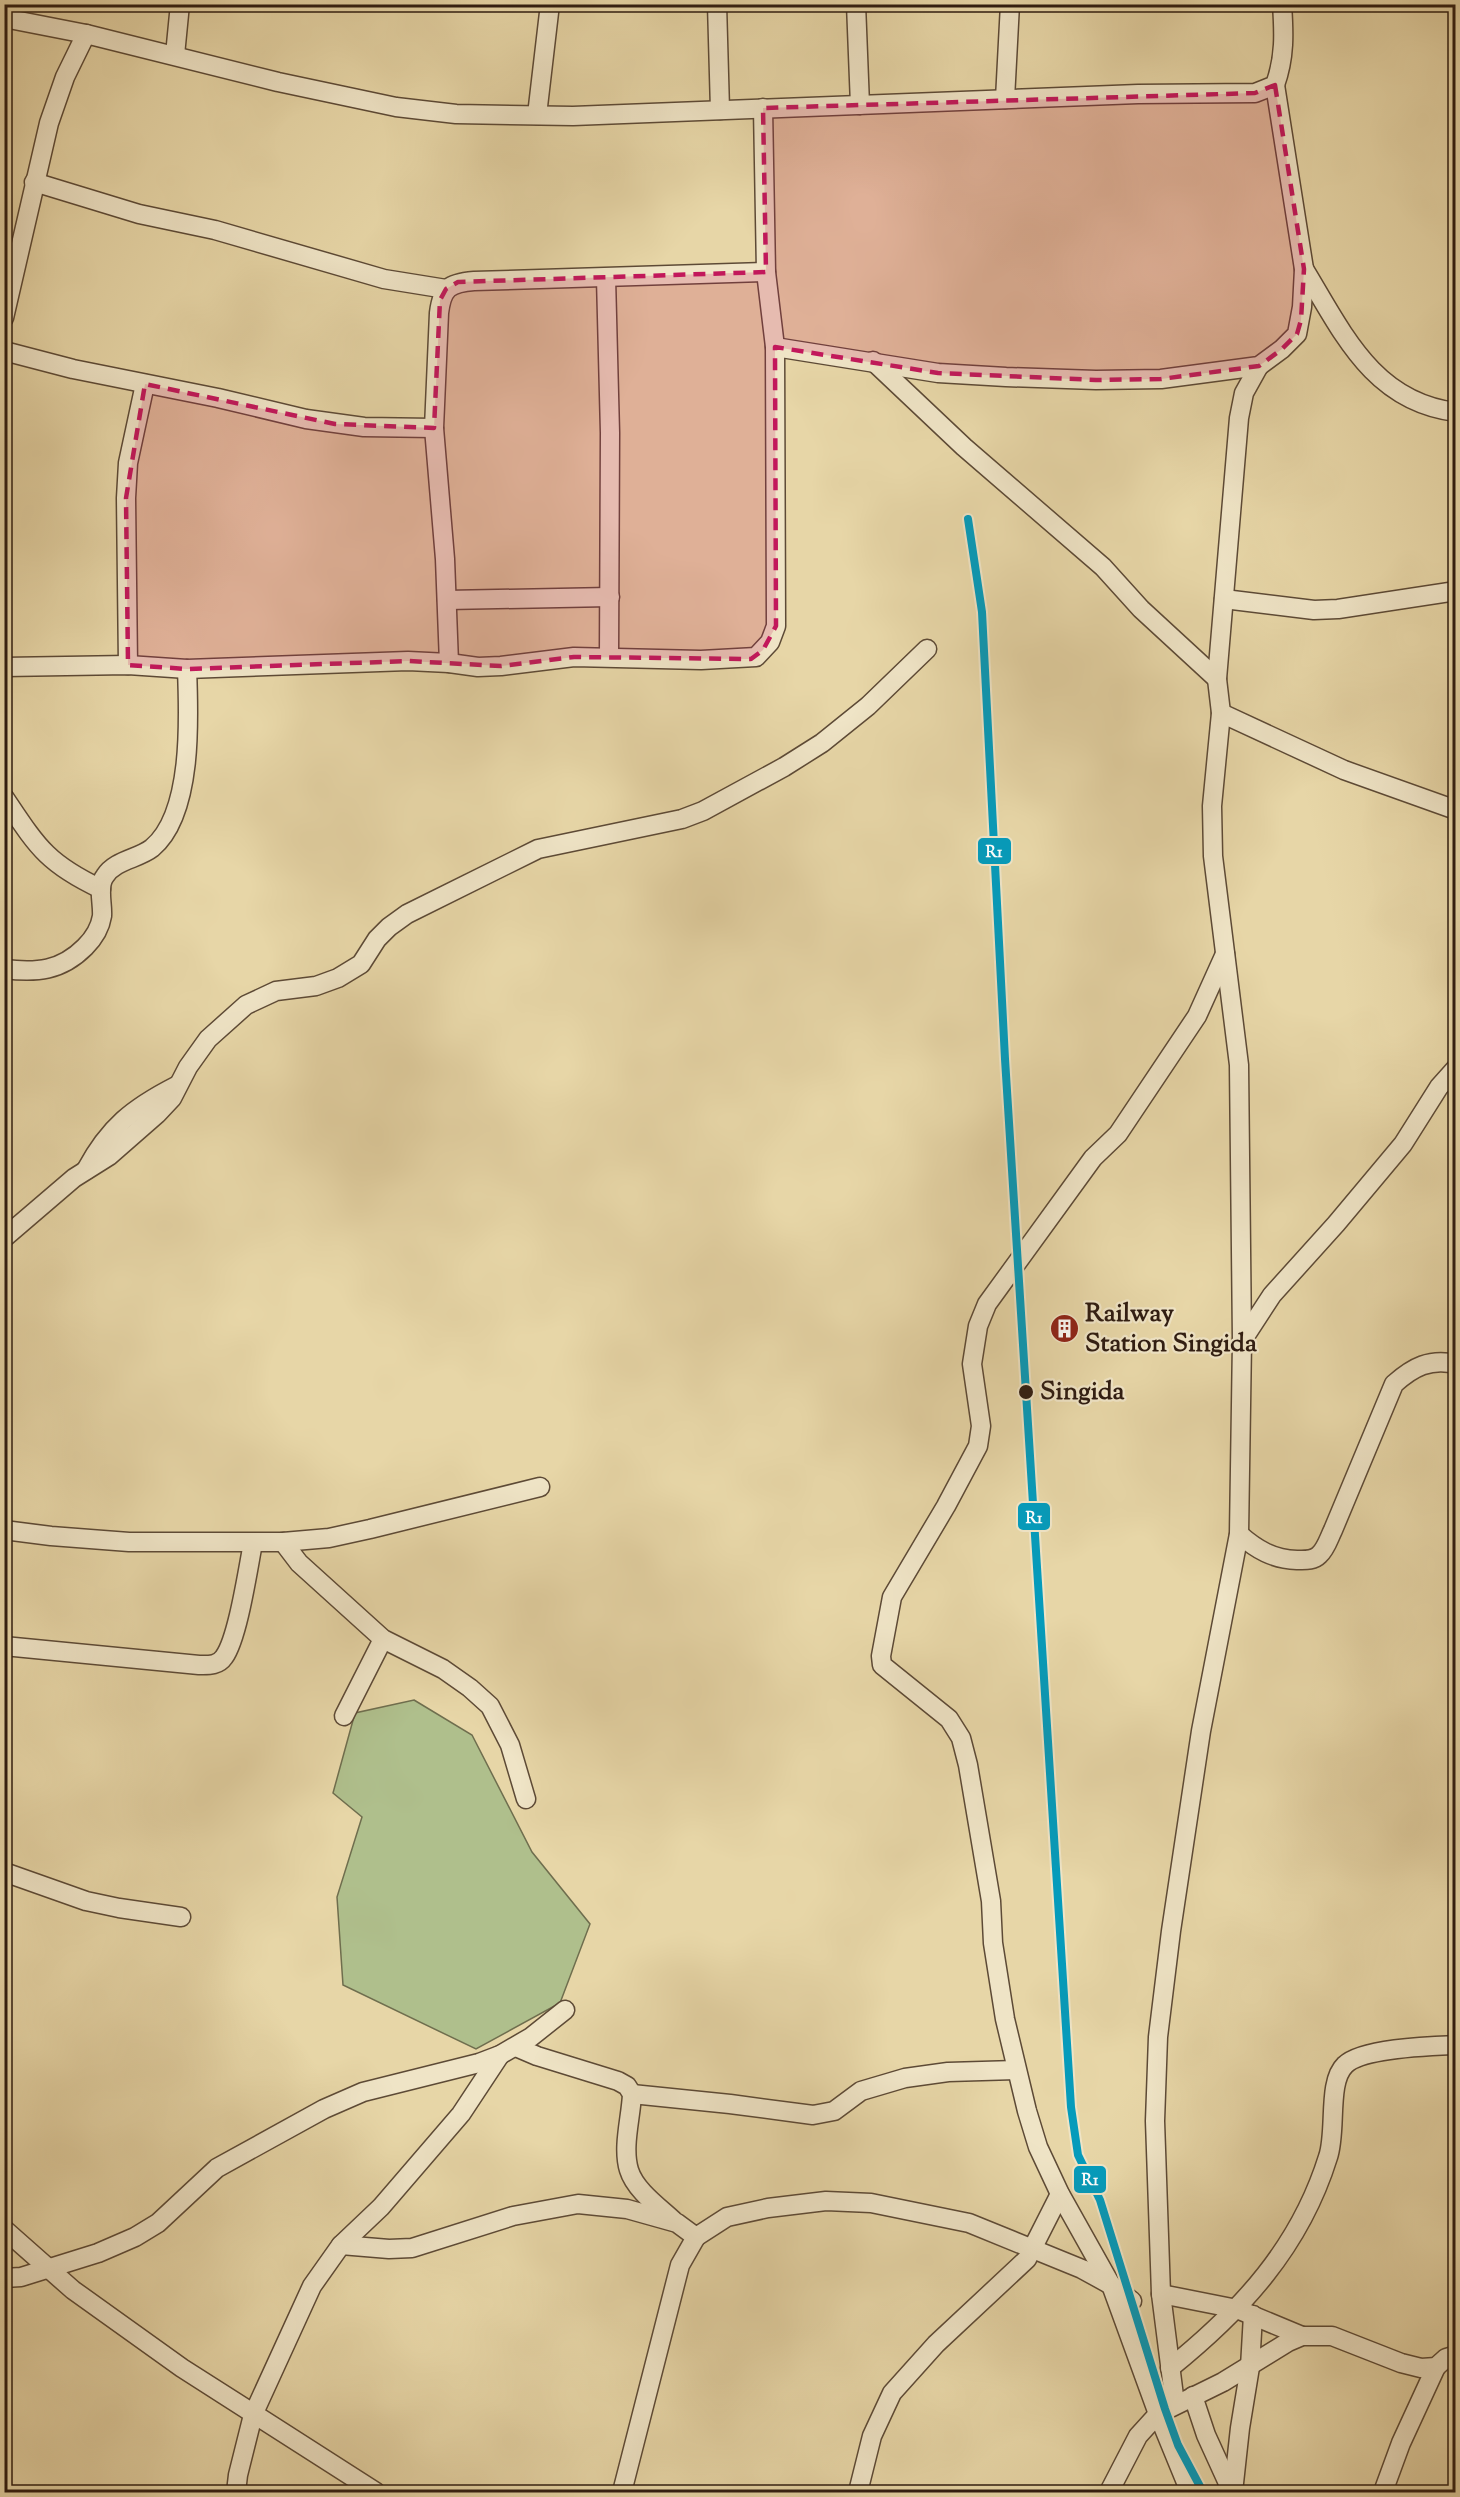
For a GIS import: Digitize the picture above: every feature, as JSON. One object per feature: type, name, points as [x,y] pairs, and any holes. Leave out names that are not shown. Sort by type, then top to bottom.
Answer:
[{"type":"street","points":[[175,55],[180,4]]},
{"type":"street","points":[[537,115],[550,4]]},
{"type":"street","points":[[717,4],[720,110]]},
{"type":"street","points":[[856,4],[860,105]]},
{"type":"street","points":[[1005,99],[1010,4]]},
{"type":"street","points":[[1175,2404],[1161,2294],[1155,2121],[1158,2037],[1171,1931],[1201,1731],[1239,1534],[1242,1341],[1239,1065],[1213,856],[1212,806],[1218,763],[1221,713],[1217,679],[1241,404],[1244,393],[1259,366],[1282,349],[1297,334],[1302,313],[1304,269],[1275,85],[1282,64],[1284,41],[1282,4]]},
{"type":"street","points":[[4,18],[86,34],[278,82],[396,107],[456,114],[573,116],[1005,99],[1255,93],[1275,85]]},
{"type":"street","points":[[4,318],[33,182],[52,114],[65,77],[86,34]]},
{"type":"street","points":[[4,666],[128,665],[187,669],[408,662],[449,663],[478,667],[574,657],[701,660],[756,657],[770,642],[776,626],[775,347],[766,272],[763,108]]},
{"type":"street","points":[[33,182],[139,214],[256,241],[384,279],[446,289]]},
{"type":"street","points":[[1304,269],[1346,337],[1370,370],[1402,396],[1442,410],[1455,412]]},
{"type":"street","points":[[449,663],[447,600],[434,428],[440,300],[446,289],[458,282],[474,281],[766,272]]},
{"type":"street","points":[[606,278],[609,657]]},
{"type":"street","points":[[775,347],[938,373],[973,376],[1096,380],[1161,379],[1259,366]]},
{"type":"street","points":[[4,351],[145,384],[335,424],[434,428]]},
{"type":"street","points":[[873,362],[964,447],[1103,567],[1141,609],[1217,679]]},
{"type":"street","points":[[128,665],[126,498],[128,463],[145,384]]},
{"type":"street","points":[[1224,599],[1314,610],[1338,609],[1455,591]]},
{"type":"street","points":[[447,600],[610,597]]},
{"type":"street","points":[[4,1238],[85,1171],[109,1156],[157,1114],[172,1098],[188,1067],[208,1039],[246,1005],[276,991],[316,986],[338,978],[361,964],[377,939],[407,914],[538,849],[682,819],[702,811],[784,767],[822,743],[868,706],[927,650]]},
{"type":"street","points":[[4,969],[44,969],[64,964],[75,957],[95,936],[101,921],[103,877],[112,868],[152,848],[174,817],[180,798],[189,723],[187,669]]},
{"type":"street","points":[[1221,713],[1344,770],[1455,810]]},
{"type":"street","points":[[4,797],[29,836],[48,857],[71,874],[101,889]]},
{"type":"street","points":[[1190,2493],[1111,2286],[1060,2194],[1038,2147],[1016,2070],[993,1943],[991,1901],[976,1810],[961,1738],[949,1719],[882,1665],[883,1640],[892,1597],[946,1506],[978,1446],[981,1426],[972,1364],[978,1326],[987,1304],[1093,1158],[1118,1134],[1197,1016],[1226,952]]},
{"type":"street","points":[[1242,1341],[1272,1295],[1336,1224],[1403,1144],[1439,1087],[1455,1068]]},
{"type":"street","points":[[1239,1534],[1254,1547],[1280,1560],[1309,1560],[1317,1557],[1322,1552],[1332,1530],[1394,1384],[1411,1369],[1424,1364],[1443,1361],[1455,1364]]},
{"type":"street","points":[[4,1530],[129,1542],[283,1542],[329,1538],[540,1487]]},
{"type":"street","points":[[283,1542],[299,1563],[383,1639],[443,1669],[490,1706],[510,1745],[526,1799]]},
{"type":"street","points":[[4,1646],[199,1665],[218,1663],[225,1657],[232,1639],[253,1543]]},
{"type":"street","points":[[344,1716],[383,1639]]},
{"type":"street","points":[[4,1872],[86,1901],[181,1917]]},
{"type":"street","points":[[4,2278],[21,2277],[49,2269],[98,2253],[135,2237],[158,2223],[217,2168],[324,2109],[363,2092],[478,2063],[508,2051],[565,2010]]},
{"type":"street","points":[[1170,2368],[1245,2312],[1307,2210],[1329,2156],[1334,2118],[1335,2078],[1346,2064],[1361,2056],[1399,2049],[1455,2045]]},
{"type":"street","points":[[508,2051],[537,2056],[618,2081],[627,2086],[632,2094],[627,2155],[629,2171],[636,2183],[677,2223],[696,2237]]},
{"type":"street","points":[[236,2493],[238,2475],[253,2415],[312,2286],[341,2245],[381,2207],[461,2114],[508,2051]]},
{"type":"street","points":[[632,2094],[813,2115],[834,2111],[861,2091],[905,2078],[948,2072],[1016,2070]]},
{"type":"street","points":[[858,2493],[872,2436],[892,2393],[936,2344],[1018,2269],[1034,2249],[1060,2194]]},
{"type":"street","points":[[622,2493],[680,2265],[696,2237],[727,2217],[768,2208],[847,2200],[880,2204],[969,2223],[1082,2269],[1132,2301]]},
{"type":"street","points":[[341,2245],[389,2249],[412,2248],[513,2216],[578,2204],[627,2208],[677,2223]]},
{"type":"street","points":[[4,2229],[49,2269],[122,2326],[253,2415],[342,2469],[376,2493]]},
{"type":"street","points":[[1161,2294],[1245,2312],[1302,2336],[1332,2336],[1401,2363],[1421,2368],[1436,2367]]},
{"type":"street","points":[[1232,2493],[1250,2367],[1245,2312]]},
{"type":"street","points":[[1109,2493],[1138,2436],[1158,2414],[1250,2367],[1288,2342],[1302,2336]]},
{"type":"street","points":[[1383,2493],[1401,2443],[1436,2367],[1446,2358],[1455,2355]]},
{"type":"street","points":[[1193,2396],[1206,2434],[1232,2493]]},
{"type":"highlighted area","points":[[1275,85],[1304,269],[1301,320],[1297,334],[1282,349],[1259,366],[1161,379],[1096,380],[938,373],[775,347],[776,626],[763,650],[751,659],[574,657],[501,666],[408,661],[187,669],[128,665],[126,498],[145,384],[335,424],[434,428],[440,300],[446,289],[458,282],[766,272],[763,108],[1255,93]]},
{"type":"green space","points":[[414,1700],[472,1735],[532,1852],[590,1924],[560,2003],[476,2049],[343,1985],[337,1897],[362,1817],[333,1793],[355,1713]]},
{"type":"transit line","name":"R1","points":[[968,519],[982,612],[1005,1059],[1071,2107],[1078,2155],[1100,2200],[1165,2409],[1178,2445],[1203,2492]]},
{"type":"place","name":"Railway Station Singida","points":[[1064,1329]]},
{"type":"place","name":"Singida","points":[[1026,1392]]}]
